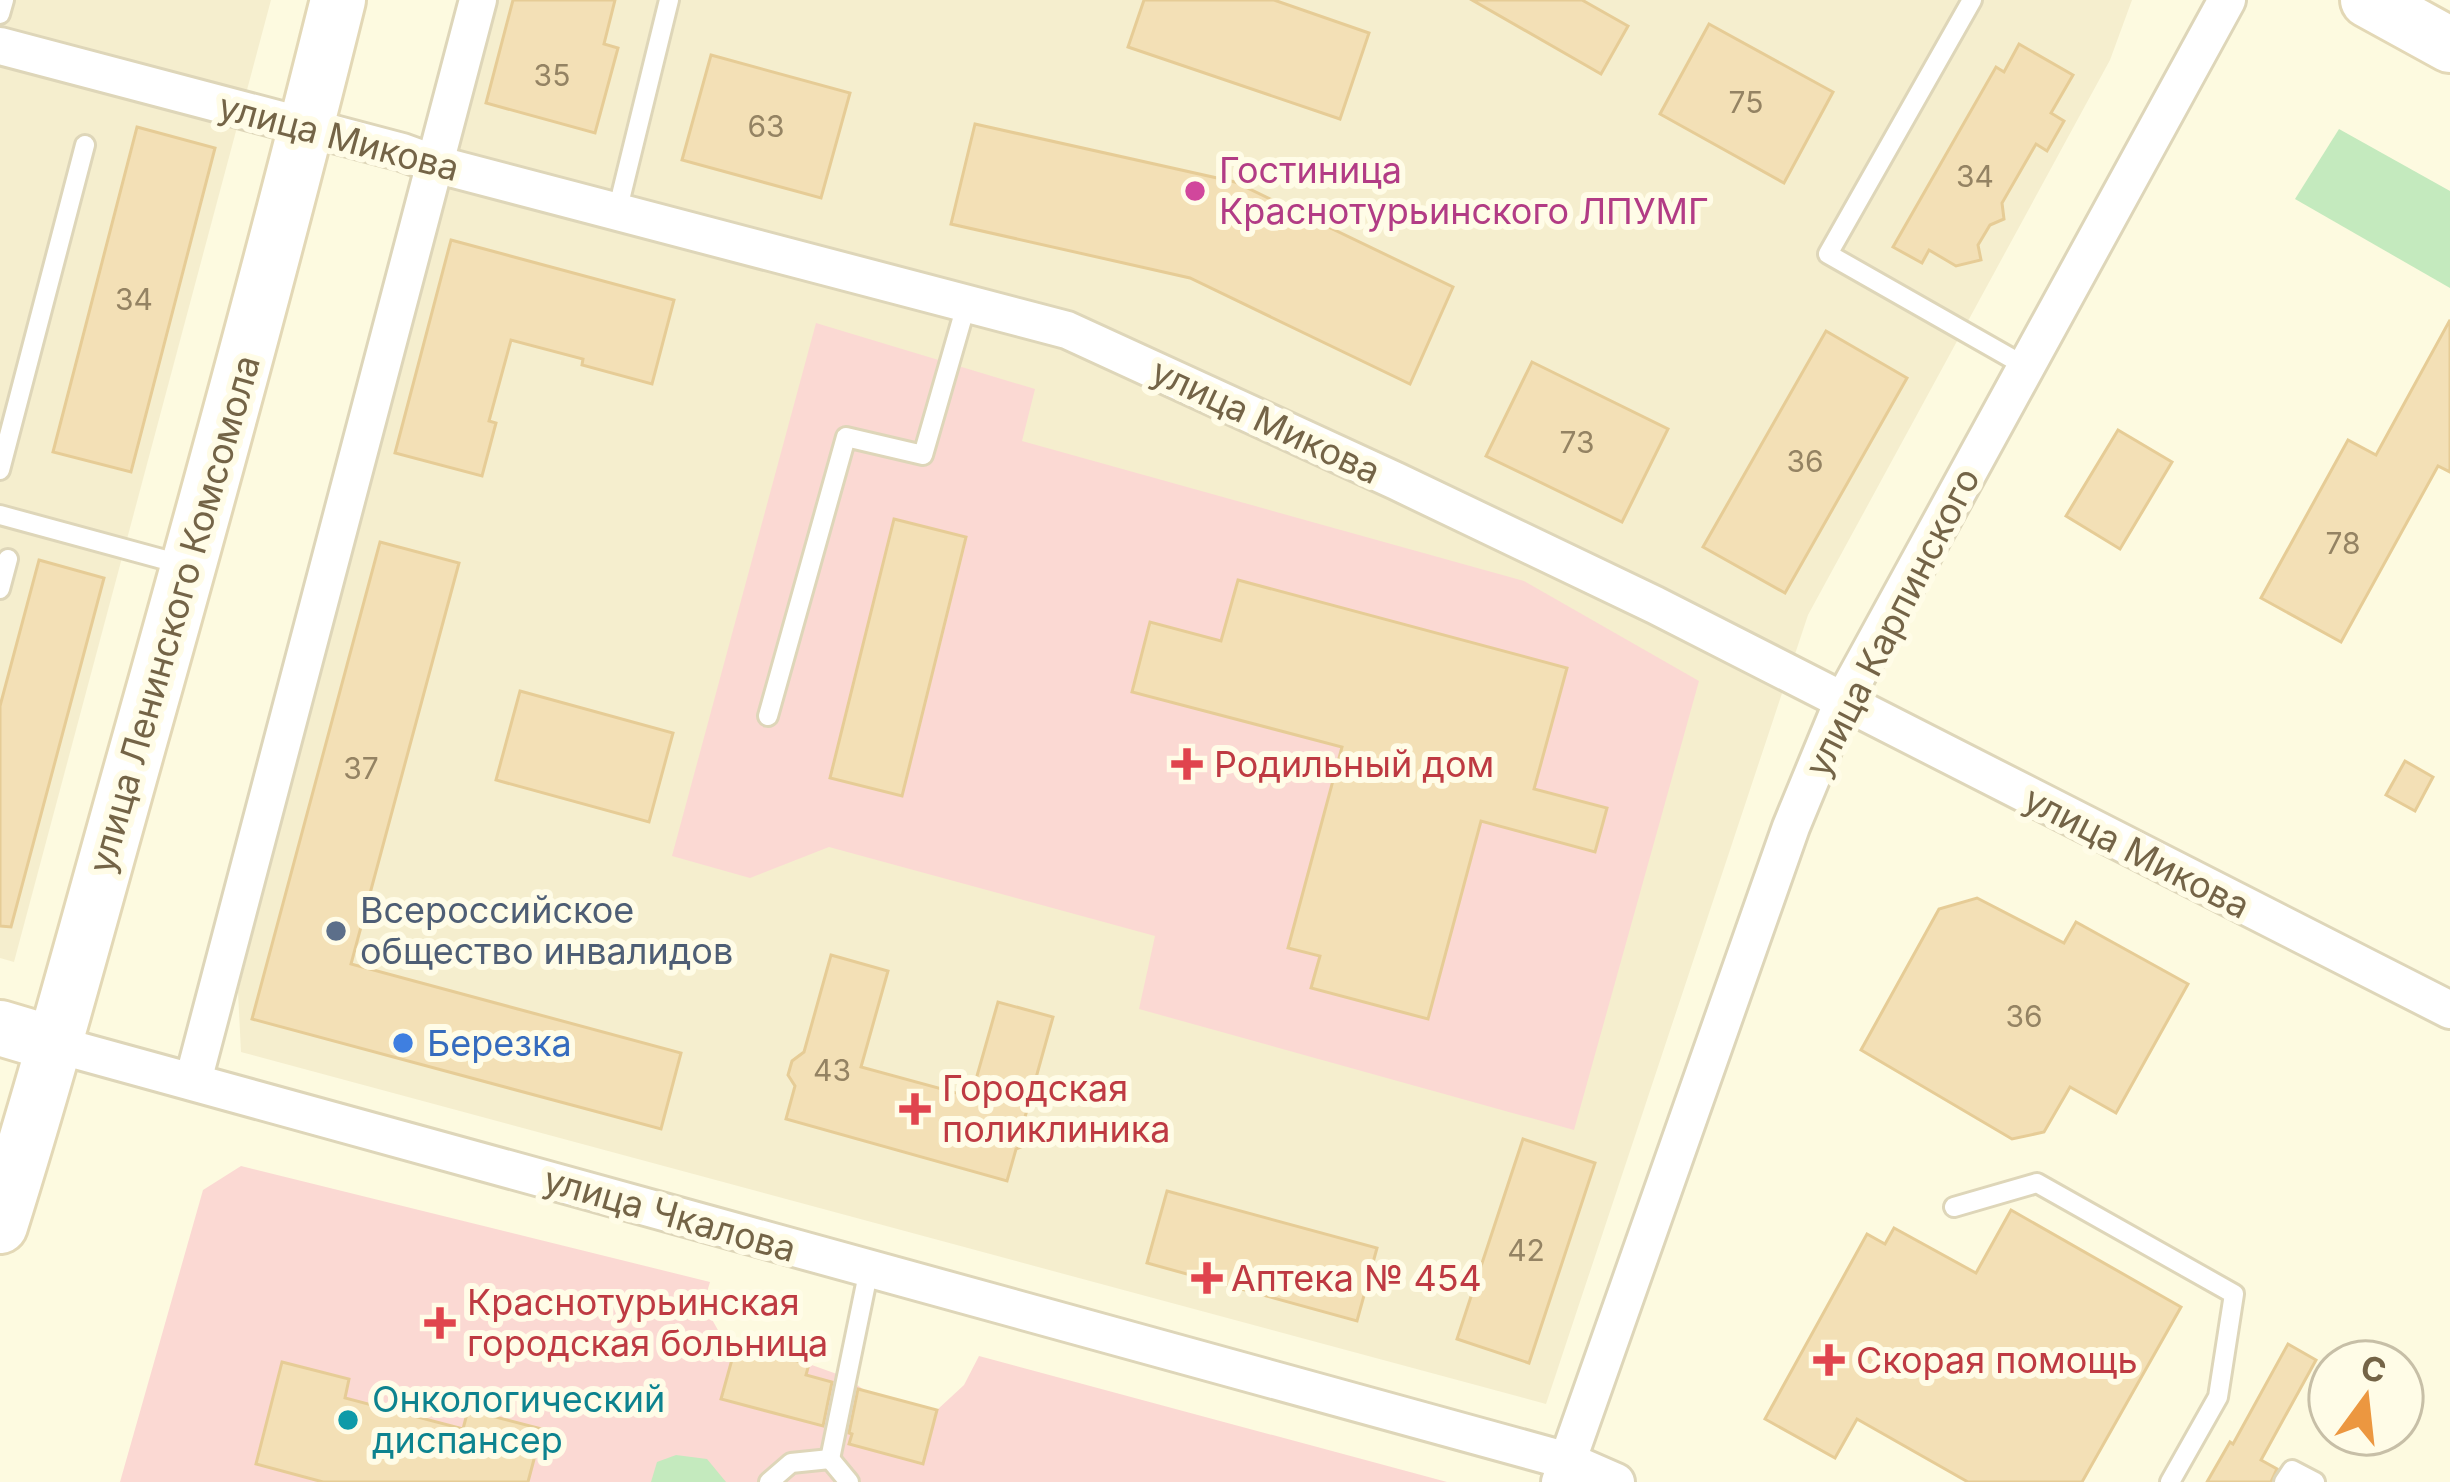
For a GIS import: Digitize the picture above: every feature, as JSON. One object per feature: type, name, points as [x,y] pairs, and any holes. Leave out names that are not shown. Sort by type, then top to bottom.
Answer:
[{"type":"main road","name":"улица Ленинского Комсомола","points":[[0,1226],[188,566],[338,0]]},
{"type":"main road","points":[[2368,0],[2450,45]]},
{"type":"main road","name":"улица Чкалова","points":[[0,1028],[54,1044]]},
{"type":"street","points":[[193,1081],[478,0]]},
{"type":"street","name":"улица Карпинского","points":[[1564,1472],[1791,827],[1844,700],[2227,0]]},
{"type":"street","name":"улица Микова","points":[[0,46],[1067,330],[1654,605],[2450,1010]]},
{"type":"street","name":"улица Чкалова","points":[[54,1044],[869,1269],[1564,1472],[1616,1482]]},
{"type":"lane","points":[[0,14],[4,0]]},
{"type":"lane","points":[[617,212],[669,0]]},
{"type":"lane","points":[[1972,0],[1828,254],[2026,366]]},
{"type":"lane","points":[[0,470],[85,145]]},
{"type":"lane","points":[[768,716],[845,437],[922,454],[967,302]]},
{"type":"lane","points":[[0,515],[188,566]]},
{"type":"lane","points":[[0,589],[8,559]]},
{"type":"lane","points":[[1954,1207],[2037,1183],[2234,1294],[2218,1397],[2170,1482]]},
{"type":"lane","points":[[830,1459],[869,1269]]},
{"type":"lane","points":[[769,1482],[791,1463],[830,1459]]},
{"type":"lane","points":[[830,1459],[849,1482]]},
{"type":"lane","points":[[2284,1482],[2292,1469],[2315,1482]]},
{"type":"shaded area","points":[[0,0],[271,0],[14,962],[0,958]]},
{"type":"shaded area","points":[[493,0],[2132,0],[2110,60],[1808,615],[1546,1404],[241,1052],[238,992]]},
{"type":"shaded area","name":"Родильный дом","points":[[816,323],[1035,389],[1022,441],[1524,581],[1699,681],[1574,1130],[1139,1009],[1155,936],[829,847],[750,878],[672,856]]},
{"type":"shaded area","name":"Краснотурьинская городская больница","points":[[241,1166],[710,1282],[705,1299],[709,1314],[719,1332],[736,1345],[809,1364],[848,1378],[864,1390],[937,1410],[964,1385],[979,1356],[1447,1482],[120,1482],[203,1190]]},
{"type":"green space","points":[[2339,129],[2450,191],[2450,288],[2295,199]]},
{"type":"green space","points":[[676,1455],[707,1459],[726,1482],[651,1482],[657,1462]]},
{"type":"building","points":[[513,0],[615,0],[604,44],[618,48],[595,133],[486,103]]},
{"type":"building","points":[[1144,0],[1274,0],[1369,33],[1340,119],[1128,47]]},
{"type":"building","points":[[1472,0],[1582,0],[1628,26],[1601,74]]},
{"type":"building","points":[[1709,24],[1833,92],[1784,183],[1660,114]]},
{"type":"building","points":[[2019,44],[2073,75],[2051,113],[2064,121],[2047,151],[2036,144],[2002,203],[2004,219],[1990,225],[1978,245],[1981,260],[1956,266],[1929,250],[1922,263],[1893,247],[1996,67],[2004,72]]},
{"type":"building","points":[[711,55],[850,93],[821,198],[682,160]]},
{"type":"building","points":[[975,124],[1235,182],[1453,287],[1410,384],[1190,278],[951,224]]},
{"type":"building","points":[[137,127],[215,148],[131,472],[53,452]]},
{"type":"building","points":[[451,240],[674,300],[652,384],[511,340],[489,421],[496,423],[482,476],[395,453]]},
{"type":"building","points":[[2450,320],[2450,472],[2438,466],[2341,642],[2261,598],[2348,440],[2376,455]]},
{"type":"building","points":[[1826,331],[1907,378],[1785,593],[1703,547]]},
{"type":"building","points":[[1532,362],[1668,429],[1622,522],[1486,456]]},
{"type":"building","points":[[2118,430],[2172,462],[2120,549],[2066,516]]},
{"type":"building","points":[[894,519],[966,537],[902,796],[830,778]]},
{"type":"building","points":[[380,542],[459,563],[351,964],[681,1053],[661,1129],[252,1019]]},
{"type":"building","points":[[39,560],[104,578],[11,927],[0,926],[0,706]]},
{"type":"building","points":[[1238,580],[1567,668],[1534,789],[1607,808],[1595,852],[1481,821],[1428,1019],[1311,988],[1320,956],[1288,948],[1342,747],[1132,692],[1150,622],[1221,641]]},
{"type":"building","points":[[520,691],[673,733],[649,822],[496,780]]},
{"type":"building","points":[[2405,761],[2433,777],[2415,811],[2386,795]]},
{"type":"building","points":[[1977,898],[2064,943],[2076,922],[2188,984],[2116,1113],[2070,1087],[2044,1132],[2012,1139],[1861,1050],[1939,909]]},
{"type":"building","points":[[831,955],[888,971],[861,1067],[971,1097],[998,1002],[1053,1017],[1025,1117],[1033,1128],[1028,1144],[1016,1149],[1007,1181],[786,1119],[795,1086],[788,1075],[792,1061],[804,1052]]},
{"type":"building","points":[[1523,1139],[1595,1163],[1529,1363],[1457,1339]]},
{"type":"building","points":[[1167,1191],[1377,1248],[1357,1321],[1147,1263]]},
{"type":"building","points":[[2011,1210],[2181,1307],[2082,1482],[1968,1482],[1857,1419],[1835,1458],[1765,1419],[1867,1234],[1885,1244],[1894,1228],[1976,1273]]},
{"type":"building","points":[[2288,1344],[2306,1354],[2306,1378],[2261,1460],[2277,1469],[2271,1482],[2207,1482],[2230,1442],[2233,1444]]},
{"type":"building","points":[[736,1345],[809,1364],[806,1375],[832,1382],[823,1426],[721,1399]]},
{"type":"building","name":"Онкологический диспансер","points":[[282,1362],[349,1379],[345,1398],[463,1429],[468,1410],[542,1429],[528,1482],[323,1482],[256,1464]]},
{"type":"building","points":[[858,1389],[937,1410],[923,1464],[849,1444]]},
{"type":"place","name":"Гостиница Краснотурьинского ЛПУМГ","points":[[1195,191]]},
{"type":"place","name":"Родильный дом","points":[[1187,764]]},
{"type":"place","name":"Всероссийское общество инвалидов","points":[[336,931]]},
{"type":"place","name":"Березка","points":[[403,1043]]},
{"type":"place","name":"Городская поликлиника","points":[[915,1109]]},
{"type":"place","name":"Аптека № 454","points":[[1207,1278]]},
{"type":"place","name":"Краснотурьинская городская больница","points":[[440,1323]]},
{"type":"place","name":"Скорая помощь","points":[[1829,1360]]},
{"type":"place","name":"Онкологический диспансер","points":[[348,1420]]}]
